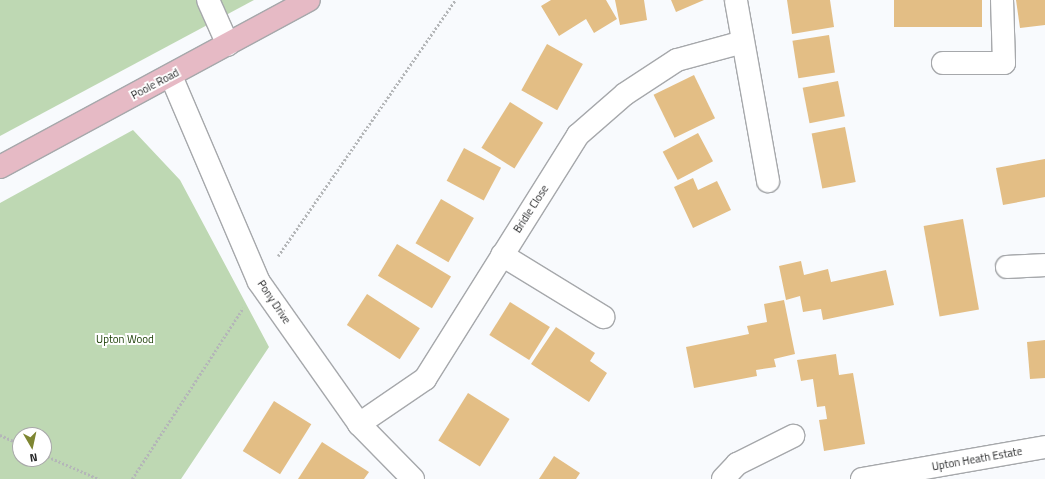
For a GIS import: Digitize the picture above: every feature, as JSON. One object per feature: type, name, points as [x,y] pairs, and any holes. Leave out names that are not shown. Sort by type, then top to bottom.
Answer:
[{"type":"main road","name":"Poole Road","points":[[0,167],[171,76],[309,0]]},
{"type":"street","points":[[208,0],[228,45]]},
{"type":"street","points":[[943,64],[1004,62],[1002,0]]},
{"type":"street","points":[[736,1],[768,181]]},
{"type":"street","name":"Bridle Close","points":[[359,424],[425,379],[578,135],[607,110],[677,60],[743,42]]},
{"type":"street","name":"Pony Drive","points":[[171,76],[259,282],[359,424],[413,479]]},
{"type":"street","points":[[502,255],[602,317]]},
{"type":"street","points":[[1007,267],[1045,265]]},
{"type":"street","points":[[724,479],[737,464],[793,436]]},
{"type":"street","name":"Upton Heath Estate","points":[[862,479],[1045,447]]},
{"type":"path","points":[[132,479],[259,282],[455,0]]},
{"type":"path","points":[[0,435],[12,440]]},
{"type":"path","points":[[52,458],[99,479]]},
{"type":"green space","points":[[0,0],[254,0],[0,136]]},
{"type":"green space","name":"Upton Wood","points":[[133,130],[180,180],[269,347],[181,479],[0,479],[0,203]]},
{"type":"building","points":[[551,0],[606,0],[617,19],[594,33],[586,19],[559,36],[541,6]]},
{"type":"building","points":[[615,0],[644,0],[647,20],[620,25]]},
{"type":"building","points":[[671,0],[704,0],[676,12]]},
{"type":"building","points":[[787,0],[830,0],[834,27],[792,34]]},
{"type":"building","points":[[894,0],[982,0],[982,27],[894,27]]},
{"type":"building","points":[[1016,0],[1045,0],[1045,25],[1020,28]]},
{"type":"building","points":[[829,35],[835,73],[798,78],[792,41]]},
{"type":"building","points":[[547,44],[583,64],[557,110],[521,90]]},
{"type":"building","points":[[694,75],[715,118],[675,138],[654,95]]},
{"type":"building","points":[[838,81],[845,116],[810,123],[803,88]]},
{"type":"building","points":[[510,102],[543,123],[514,168],[481,148]]},
{"type":"building","points":[[845,127],[856,182],[822,188],[812,133]]},
{"type":"building","points":[[698,133],[713,161],[678,180],[663,152]]},
{"type":"building","points":[[464,148],[501,168],[484,200],[447,181]]},
{"type":"building","points":[[1045,159],[1045,197],[1003,205],[996,168]]},
{"type":"building","points":[[693,178],[698,190],[717,181],[731,210],[693,228],[674,187]]},
{"type":"building","points":[[441,199],[474,218],[448,262],[416,243]]},
{"type":"building","points":[[963,219],[979,310],[940,317],[924,226]]},
{"type":"building","points":[[397,244],[451,276],[432,308],[378,276]]},
{"type":"building","points":[[801,261],[804,275],[828,269],[831,282],[886,270],[894,305],[823,320],[821,309],[803,312],[800,296],[786,300],[779,266]]},
{"type":"building","points":[[367,294],[420,328],[400,359],[347,325]]},
{"type":"building","points":[[784,300],[795,354],[774,359],[776,367],[756,370],[757,376],[694,388],[686,347],[749,334],[747,326],[767,322],[764,304]]},
{"type":"building","points":[[510,302],[550,327],[529,360],[489,335]]},
{"type":"building","points":[[556,327],[595,353],[590,361],[607,373],[589,402],[531,364]]},
{"type":"building","points":[[1045,340],[1045,378],[1030,379],[1027,342]]},
{"type":"building","points":[[836,354],[839,375],[853,373],[865,444],[824,451],[819,420],[827,419],[825,406],[817,407],[813,379],[801,381],[797,360]]},
{"type":"building","points":[[468,393],[510,419],[480,466],[438,440]]},
{"type":"building","points":[[274,401],[311,424],[280,474],[243,451]]},
{"type":"building","points":[[322,442],[369,472],[364,479],[298,479]]},
{"type":"building","points":[[554,456],[580,473],[576,479],[539,479]]}]
